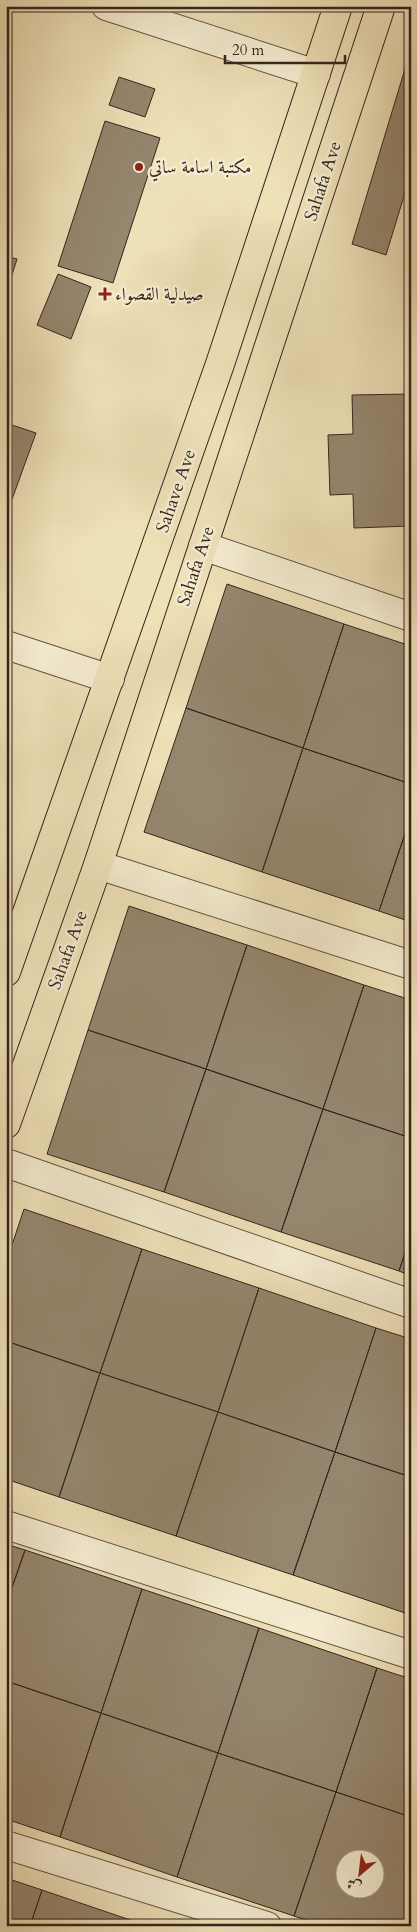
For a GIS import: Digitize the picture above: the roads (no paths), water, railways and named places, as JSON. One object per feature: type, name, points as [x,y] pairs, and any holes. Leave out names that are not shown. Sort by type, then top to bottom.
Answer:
[{"type":"main road","name":"Sahave Ave","points":[[6,972],[220,364],[338,6]]},
{"type":"main road","name":"Sahafa Ave","points":[[6,1124],[98,865],[381,6]]},
{"type":"street","points":[[106,6],[316,74]]},
{"type":"street","points":[[203,546],[411,617]]},
{"type":"street","points":[[6,645],[110,679]]},
{"type":"street","points":[[98,865],[411,965]]},
{"type":"street","points":[[6,1163],[411,1304]]},
{"type":"street","points":[[6,1525],[411,1655]]},
{"type":"street","points":[[6,1845],[267,1926]]},
{"type":"place","name":"مكتبة اسامة ساتي","points":[[139,167]]},
{"type":"place","name":"صيدلية القصواء","points":[[105,294]]}]
